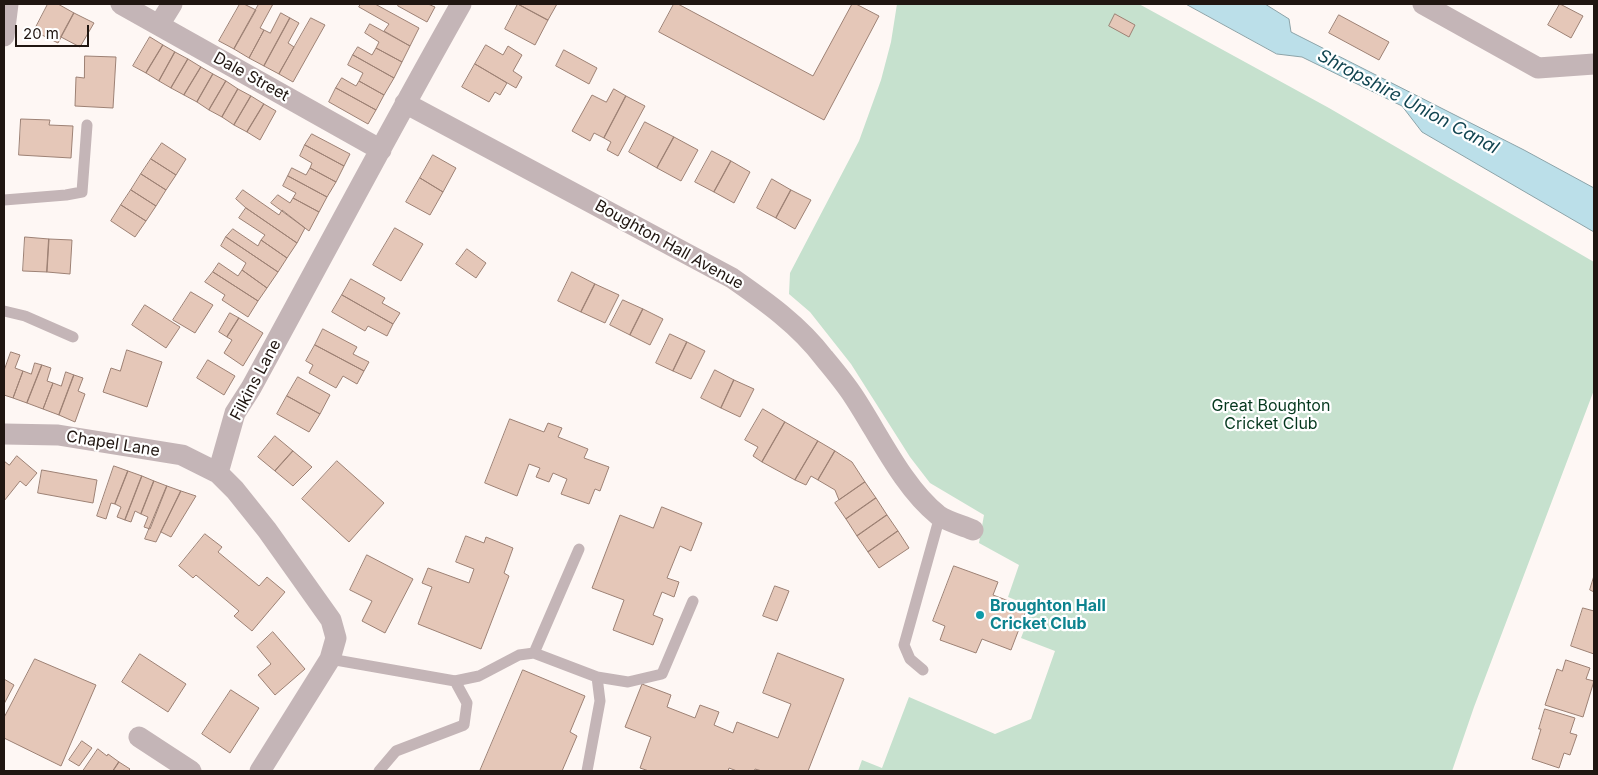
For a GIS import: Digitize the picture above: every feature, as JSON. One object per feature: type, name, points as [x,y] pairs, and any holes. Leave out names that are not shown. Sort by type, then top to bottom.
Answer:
[{"type":"street","points":[[4,36],[8,4]]},
{"type":"street","name":"Dale Street","points":[[121,4],[380,150]]},
{"type":"street","points":[[159,25],[172,4]]},
{"type":"street","name":"Filkins Lane","points":[[218,473],[235,414],[251,388],[405,102],[461,4]]},
{"type":"street","points":[[1423,4],[1538,68],[1594,64]]},
{"type":"street","name":"Boughton Hall Avenue","points":[[405,102],[732,278],[772,306],[800,331],[822,355],[854,396],[875,432],[919,498],[940,516],[973,530]]},
{"type":"street","name":"Chapel Lane","points":[[4,434],[58,435],[173,454],[182,456],[218,473]]},
{"type":"street","points":[[218,473],[235,490],[267,530],[331,620],[336,638],[330,660],[260,771]]},
{"type":"street","points":[[138,737],[191,771]]},
{"type":"lane","points":[[4,200],[82,192],[87,125]]},
{"type":"lane","points":[[4,310],[25,316],[73,337]]},
{"type":"lane","points":[[923,670],[910,659],[904,645],[940,516]]},
{"type":"lane","points":[[534,654],[579,549]]},
{"type":"lane","points":[[330,660],[455,681],[479,676],[519,655],[534,654],[597,677],[628,682],[662,674],[693,600]]},
{"type":"lane","points":[[587,771],[600,702],[597,677]]},
{"type":"lane","points":[[378,771],[396,751],[464,725],[467,703],[455,681]]},
{"type":"green space","name":"Great Boughton Cricket Club","points":[[897,4],[1139,4],[1329,108],[1594,262],[1594,390],[1474,707],[1452,771],[858,771],[862,760],[882,768],[909,697],[995,734],[1031,719],[1055,651],[1021,638],[1033,607],[1008,597],[1019,565],[979,543],[984,515],[930,483],[910,457],[851,364],[810,312],[789,294],[790,273],[859,141],[881,80],[891,42]]},
{"type":"water","name":"Shropshire Union Canal","points":[[1186,4],[1265,4],[1289,19],[1291,32],[1524,150],[1594,188],[1594,232],[1422,132],[1402,106],[1302,57],[1277,54]]},
{"type":"building","points":[[48,4],[58,4],[74,13],[58,43],[34,31]]},
{"type":"building","points":[[240,4],[256,10],[234,49],[219,41]]},
{"type":"building","points":[[259,4],[273,4],[260,28],[264,30],[249,58],[234,49]]},
{"type":"building","points":[[361,4],[375,4],[419,28],[410,46],[384,31],[389,24],[359,7]]},
{"type":"building","points":[[399,4],[428,4],[435,7],[427,22],[398,6]]},
{"type":"building","points":[[518,4],[557,4],[548,20]]},
{"type":"building","points":[[518,4],[548,20],[535,45],[505,29]]},
{"type":"building","points":[[674,4],[678,4],[813,76],[852,4],[856,4],[879,16],[824,120],[659,32]]},
{"type":"building","points":[[1560,4],[1583,16],[1571,38],[1548,25]]},
{"type":"building","points":[[74,13],[94,23],[80,47],[61,37]]},
{"type":"building","points":[[281,13],[290,18],[264,66],[249,58],[264,30],[270,33]]},
{"type":"building","points":[[1115,14],[1135,25],[1129,37],[1109,26]]},
{"type":"building","points":[[1339,15],[1389,42],[1379,60],[1329,33]]},
{"type":"building","points":[[290,18],[299,23],[288,43],[294,47],[279,74],[264,66]]},
{"type":"building","points":[[311,18],[325,25],[293,82],[279,74]]},
{"type":"building","points":[[370,24],[410,46],[402,62],[376,48],[379,42],[365,33]]},
{"type":"building","points":[[150,37],[163,45],[146,73],[133,66]]},
{"type":"building","points":[[163,45],[175,52],[159,81],[146,73]]},
{"type":"building","points":[[486,45],[503,55],[508,46],[522,55],[513,71],[522,77],[516,88],[475,64]]},
{"type":"building","points":[[358,47],[372,55],[376,48],[402,62],[394,78],[353,55]]},
{"type":"building","points":[[564,50],[597,68],[589,84],[556,66]]},
{"type":"building","points":[[175,52],[188,59],[171,88],[159,81]]},
{"type":"building","points":[[353,55],[394,78],[384,95],[359,81],[363,73],[348,65]]},
{"type":"building","points":[[85,56],[116,57],[113,108],[75,106],[76,77],[84,78]]},
{"type":"building","points":[[188,59],[201,67],[184,95],[171,88]]},
{"type":"building","points":[[475,64],[507,83],[500,95],[495,92],[489,102],[462,87]]},
{"type":"building","points":[[201,67],[213,74],[197,102],[184,95]]},
{"type":"building","points":[[213,74],[226,81],[209,110],[197,102]]},
{"type":"building","points":[[342,78],[356,86],[359,81],[384,95],[376,110],[336,88]]},
{"type":"building","points":[[226,81],[238,89],[222,117],[209,110]]},
{"type":"building","points":[[336,88],[376,110],[368,124],[329,102]]},
{"type":"building","points":[[238,89],[251,96],[234,125],[222,117]]},
{"type":"building","points":[[614,89],[626,96],[604,138],[594,133],[590,141],[572,131],[592,95],[606,102]]},
{"type":"building","points":[[251,96],[264,104],[247,132],[234,125]]},
{"type":"building","points":[[626,96],[645,106],[618,156],[607,150],[611,142],[604,138]]},
{"type":"building","points":[[264,104],[276,111],[260,140],[247,132]]},
{"type":"building","points":[[21,119],[50,120],[49,125],[73,126],[71,158],[19,155]]},
{"type":"building","points":[[645,122],[674,137],[657,168],[629,152]]},
{"type":"building","points":[[312,134],[350,154],[344,166],[305,145]]},
{"type":"building","points":[[674,137],[698,150],[681,181],[657,168]]},
{"type":"building","points":[[162,143],[186,159],[176,175],[151,159]]},
{"type":"building","points":[[305,145],[344,166],[336,182],[310,168],[312,163],[300,156]]},
{"type":"building","points":[[712,151],[731,161],[714,192],[695,182]]},
{"type":"building","points":[[433,155],[456,168],[443,192],[420,178]]},
{"type":"building","points":[[151,159],[176,175],[166,190],[141,174]]},
{"type":"building","points":[[731,161],[750,172],[734,203],[714,192]]},
{"type":"building","points":[[292,168],[306,175],[310,168],[336,182],[327,197],[288,176]]},
{"type":"building","points":[[141,174],[166,190],[156,206],[131,190]]},
{"type":"building","points":[[288,176],[327,197],[319,212],[293,198],[296,193],[283,186]]},
{"type":"building","points":[[420,178],[443,192],[430,215],[406,202]]},
{"type":"building","points":[[772,179],[791,190],[776,218],[757,208]]},
{"type":"building","points":[[131,190],[156,206],[146,221],[121,205]]},
{"type":"building","points":[[243,190],[279,215],[282,210],[305,228],[297,243],[236,199]]},
{"type":"building","points":[[791,190],[811,200],[795,229],[776,218]]},
{"type":"building","points":[[278,195],[290,203],[293,198],[319,212],[309,231],[271,203]]},
{"type":"building","points":[[121,205],[146,221],[135,237],[111,221]]},
{"type":"building","points":[[246,208],[297,243],[287,258],[261,240],[265,235],[239,218]]},
{"type":"building","points":[[395,228],[423,244],[401,281],[373,265]]},
{"type":"building","points":[[233,229],[258,246],[261,240],[287,258],[278,272],[226,237]]},
{"type":"building","points":[[25,237],[49,239],[47,272],[23,271]]},
{"type":"building","points":[[226,237],[278,272],[267,288],[242,270],[246,263],[221,246]]},
{"type":"building","points":[[49,239],[72,240],[70,274],[47,272]]},
{"type":"building","points":[[467,249],[486,263],[476,278],[456,264]]},
{"type":"building","points":[[219,263],[238,276],[242,270],[267,288],[258,301],[213,272]]},
{"type":"building","points":[[213,272],[258,301],[248,317],[222,300],[225,295],[205,282]]},
{"type":"building","points":[[572,272],[595,284],[581,312],[558,301]]},
{"type":"building","points":[[351,279],[385,298],[382,303],[400,313],[393,324],[342,295]]},
{"type":"building","points":[[595,284],[619,295],[605,323],[581,312]]},
{"type":"building","points":[[191,292],[213,305],[195,333],[173,320]]},
{"type":"building","points":[[342,295],[393,324],[387,336],[368,326],[365,331],[332,312]]},
{"type":"building","points":[[623,300],[643,309],[630,335],[610,325]]},
{"type":"building","points":[[145,305],[180,327],[166,348],[132,325]]},
{"type":"building","points":[[643,309],[663,319],[650,345],[630,335]]},
{"type":"building","points":[[230,313],[239,318],[227,337],[219,332]]},
{"type":"building","points":[[239,318],[263,333],[243,366],[224,353],[232,340],[227,337]]},
{"type":"building","points":[[323,329],[357,347],[353,354],[369,362],[364,371],[315,345]]},
{"type":"building","points":[[670,334],[687,342],[673,371],[656,363]]},
{"type":"building","points":[[687,342],[705,351],[691,379],[673,371]]},
{"type":"building","points":[[315,345],[364,371],[357,384],[343,376],[336,388],[309,373],[313,365],[306,361]]},
{"type":"building","points":[[127,350],[162,362],[147,407],[103,392],[111,368],[120,371]]},
{"type":"building","points":[[11,352],[20,355],[15,368],[23,371],[13,398],[4,395],[4,371]]},
{"type":"building","points":[[208,360],[235,376],[224,395],[197,378]]},
{"type":"building","points":[[35,363],[42,365],[27,403],[13,398],[23,371],[31,374]]},
{"type":"building","points":[[42,365],[51,368],[47,381],[53,383],[43,409],[27,403]]},
{"type":"building","points":[[715,370],[734,380],[721,408],[701,398]]},
{"type":"building","points":[[66,372],[74,375],[59,415],[43,409],[53,383],[61,386]]},
{"type":"building","points":[[74,375],[83,378],[78,391],[85,394],[75,422],[59,415]]},
{"type":"building","points":[[298,377],[330,395],[320,414],[287,396]]},
{"type":"building","points":[[734,380],[754,389],[740,417],[721,408]]},
{"type":"building","points":[[287,396],[320,414],[309,432],[277,414]]},
{"type":"building","points":[[763,409],[785,422],[762,462],[753,456],[758,447],[745,440]]},
{"type":"building","points":[[510,419],[544,432],[548,423],[562,428],[558,437],[588,449],[584,458],[609,467],[600,491],[595,489],[589,504],[561,494],[567,479],[553,473],[549,482],[536,477],[540,468],[529,464],[517,496],[485,483]]},
{"type":"building","points":[[785,422],[818,441],[795,480],[762,462]]},
{"type":"building","points":[[275,436],[293,451],[275,471],[258,457]]},
{"type":"building","points":[[818,441],[835,451],[818,480],[811,476],[806,485],[795,480]]},
{"type":"building","points":[[293,451],[312,467],[293,486],[275,471]]},
{"type":"building","points":[[835,451],[852,462],[865,482],[839,500],[835,490],[818,480]]},
{"type":"building","points":[[17,456],[37,473],[26,486],[20,481],[4,501],[4,461],[9,465]]},
{"type":"building","points":[[337,461],[384,503],[349,542],[302,499]]},
{"type":"building","points":[[114,466],[128,471],[115,504],[111,503],[106,519],[97,516]]},
{"type":"building","points":[[42,470],[97,480],[93,503],[38,493]]},
{"type":"building","points":[[128,471],[142,476],[125,520],[117,517],[121,507],[115,504]]},
{"type":"building","points":[[142,476],[154,481],[141,514],[135,511],[131,522],[125,520]]},
{"type":"building","points":[[154,481],[167,486],[150,529],[144,527],[148,517],[141,514]]},
{"type":"building","points":[[865,482],[876,498],[846,519],[835,503]]},
{"type":"building","points":[[167,486],[181,491],[156,542],[145,539]]},
{"type":"building","points":[[181,491],[196,496],[171,537],[161,532]]},
{"type":"building","points":[[876,498],[887,515],[857,536],[846,519]]},
{"type":"building","points":[[662,507],[702,523],[691,551],[680,546],[667,578],[679,582],[674,597],[662,592],[653,615],[663,619],[653,645],[613,630],[624,600],[592,588],[620,515],[653,528]]},
{"type":"building","points":[[887,515],[898,531],[868,552],[857,536]]},
{"type":"building","points":[[898,531],[909,548],[879,568],[868,552]]},
{"type":"building","points":[[205,534],[222,547],[218,552],[259,586],[267,577],[285,592],[252,631],[234,616],[239,611],[196,575],[193,578],[179,566]]},
{"type":"building","points":[[466,536],[484,543],[486,537],[513,548],[504,573],[509,576],[481,649],[418,624],[432,587],[422,583],[428,568],[469,583],[474,569],[456,562]]},
{"type":"building","points":[[367,555],[413,579],[385,633],[362,621],[372,601],[350,590]]},
{"type":"building","name":"Broughton Hall Cricket Club","points":[[954,566],[998,582],[993,595],[1027,608],[1011,650],[982,639],[976,653],[940,640],[945,626],[933,621]]},
{"type":"building","points":[[1594,576],[1594,592],[1590,590]]},
{"type":"building","points":[[775,586],[789,591],[777,621],[763,616]]},
{"type":"building","points":[[1583,608],[1594,611],[1594,654],[1571,646]]},
{"type":"building","points":[[273,632],[305,669],[275,695],[258,675],[271,664],[257,647]]},
{"type":"building","points":[[778,653],[844,679],[808,771],[762,771],[755,769],[754,771],[737,771],[729,768],[728,771],[649,771],[640,768],[651,737],[625,727],[642,684],[671,695],[667,707],[695,718],[700,705],[719,712],[714,725],[733,733],[737,722],[778,738],[791,704],[763,693]]},
{"type":"building","points":[[140,654],[186,684],[168,712],[122,682]]},
{"type":"building","points":[[35,659],[96,685],[61,766],[4,738],[4,718]]},
{"type":"building","points":[[1566,660],[1590,668],[1586,679],[1594,681],[1583,717],[1545,705],[1557,669],[1562,671]]},
{"type":"building","points":[[523,670],[585,696],[570,732],[577,736],[562,771],[480,771]]},
{"type":"building","points":[[4,679],[14,685],[4,704]]},
{"type":"building","points":[[231,690],[259,708],[230,753],[202,734]]},
{"type":"building","points":[[1545,709],[1575,718],[1570,733],[1577,735],[1570,755],[1564,753],[1559,768],[1532,759]]},
{"type":"building","points":[[82,741],[92,748],[79,766],[69,760]]},
{"type":"building","points":[[98,749],[119,762],[113,771],[83,771]]},
{"type":"building","points":[[119,762],[130,769],[128,771],[113,771]]},
{"type":"place","name":"Broughton Hall Cricket Club","points":[[980,615]]}]
